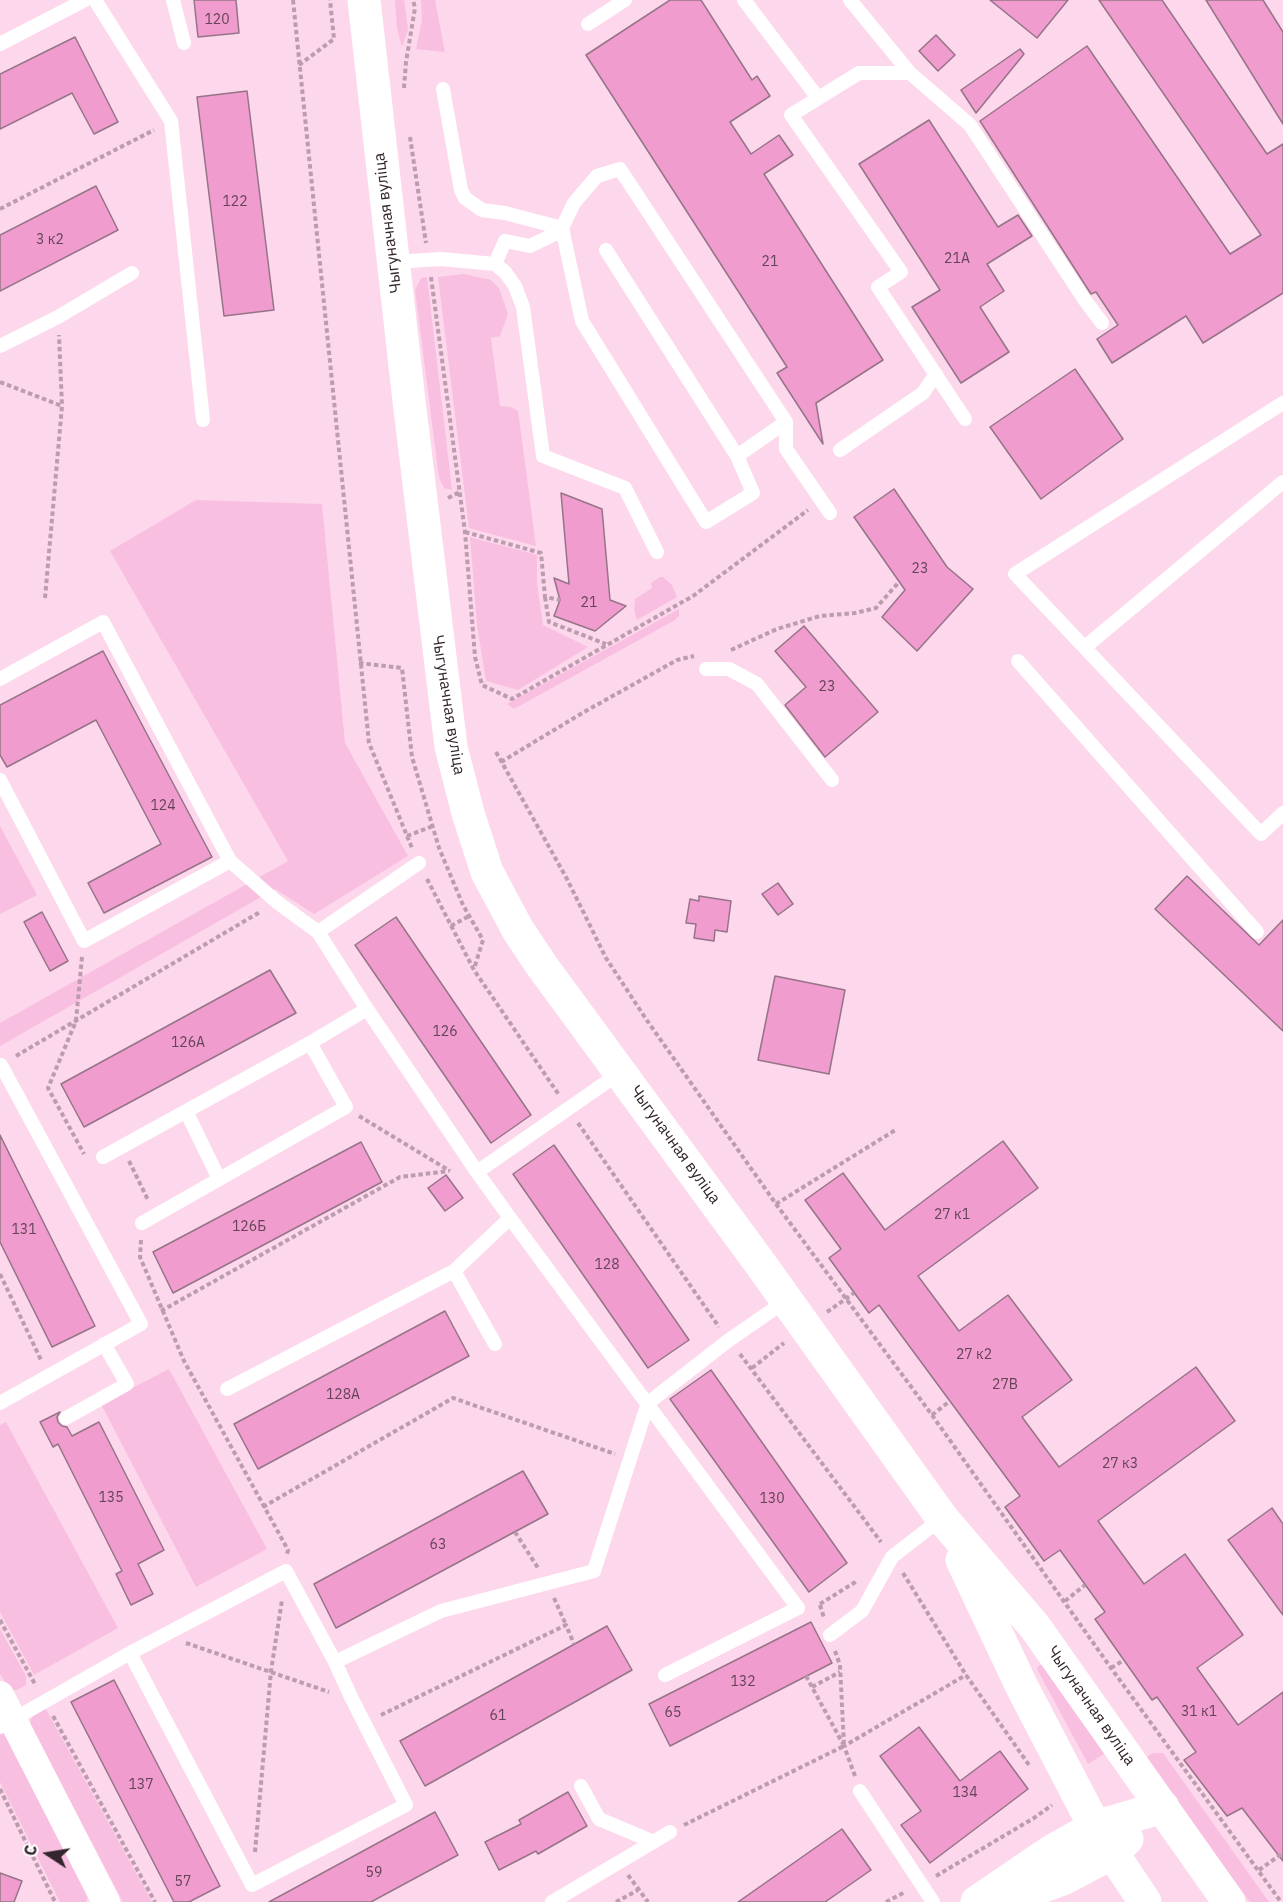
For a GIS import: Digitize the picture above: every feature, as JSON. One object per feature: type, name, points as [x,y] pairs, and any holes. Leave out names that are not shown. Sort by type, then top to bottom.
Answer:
[{"type":"main road","name":"Чыгуначная вуліца","points":[[364,0],[451,747],[468,813],[487,872],[518,930],[942,1518],[1035,1627],[1229,1902]]},
{"type":"main road","name":"Чыгуначная вуліца","points":[[942,1518],[1022,1687],[1103,1840],[1144,1902]]},
{"type":"main road","points":[[1000,1902],[1065,1878],[1103,1840],[1163,1807]]},
{"type":"main road","points":[[977,1902],[1052,1851],[1103,1840]]},
{"type":"street","points":[[4,1714],[105,1902]]},
{"type":"lane","points":[[0,44],[85,0]]},
{"type":"lane","points":[[95,0],[171,121],[202,420]]},
{"type":"lane","points":[[173,0],[184,43]]},
{"type":"lane","points":[[588,24],[625,0]]},
{"type":"lane","points":[[744,0],[818,98]]},
{"type":"lane","points":[[850,0],[910,73],[970,125],[1102,323]]},
{"type":"lane","points":[[910,73],[859,73],[791,115],[901,272],[878,287],[965,419]]},
{"type":"lane","points":[[443,89],[460,190],[465,198],[482,210],[505,213],[562,229]]},
{"type":"lane","points":[[606,250],[737,456],[753,493],[706,522],[582,321],[562,229],[574,203],[597,176],[620,169],[786,422],[786,449],[830,513]]},
{"type":"lane","points":[[495,264],[505,241],[530,246],[562,229]]},
{"type":"lane","points":[[393,262],[441,259],[495,264],[505,272],[515,286],[523,307],[543,456],[625,488],[657,552]]},
{"type":"lane","points":[[0,346],[58,317],[132,273]]},
{"type":"lane","points":[[840,450],[923,393],[936,375]]},
{"type":"lane","points":[[1282,408],[1015,574],[1261,834],[1283,813]]},
{"type":"lane","points":[[737,456],[786,422]]},
{"type":"lane","points":[[1085,647],[1283,483]]},
{"type":"lane","points":[[0,679],[103,622],[230,861],[277,902],[318,932],[367,1009],[510,1218],[798,1608],[665,1675]]},
{"type":"lane","points":[[1018,661],[1257,932]]},
{"type":"lane","points":[[706,669],[729,669],[757,684],[832,780]]},
{"type":"lane","points":[[0,780],[84,941],[230,861]]},
{"type":"lane","points":[[318,932],[419,863]]},
{"type":"lane","points":[[103,1157],[367,1009]]},
{"type":"lane","points":[[142,1223],[346,1107],[310,1043]]},
{"type":"lane","points":[[0,1403],[141,1324],[1,1065]]},
{"type":"lane","points":[[476,1169],[621,1071]]},
{"type":"lane","points":[[186,1111],[219,1179]]},
{"type":"lane","points":[[226,1389],[454,1270],[510,1218]]},
{"type":"lane","points":[[454,1270],[495,1344]]},
{"type":"lane","points":[[335,1662],[441,1611],[594,1571],[648,1403],[729,1340],[787,1300]]},
{"type":"lane","points":[[66,1418],[127,1384],[104,1344]]},
{"type":"lane","points":[[830,1635],[862,1611],[892,1557],[942,1518]]},
{"type":"lane","points":[[4,1714],[45,1701],[130,1653],[286,1571],[335,1662],[406,1805],[252,1885],[130,1653]]},
{"type":"lane","points":[[581,1786],[599,1819],[654,1842]]},
{"type":"lane","points":[[860,1791],[933,1902]]},
{"type":"lane","points":[[552,1902],[670,1832]]},
{"type":"path","points":[[299,66],[334,39],[330,0]]},
{"type":"path","points":[[404,97],[406,62],[415,8],[413,0]]},
{"type":"path","points":[[0,209],[171,121]]},
{"type":"path","points":[[409,132],[429,260],[465,532],[475,657],[482,685],[512,699],[693,596],[821,500]]},
{"type":"path","points":[[45,598],[62,406],[58,317]]},
{"type":"path","points":[[0,382],[62,406]]},
{"type":"path","points":[[465,532],[541,553],[549,621],[607,644]]},
{"type":"path","points":[[545,597],[560,600]]},
{"type":"path","points":[[359,663],[402,668],[412,756],[452,880],[483,940],[474,970]]},
{"type":"path","points":[[496,752],[567,879],[606,958],[646,1019],[776,1204],[932,1415],[1111,1668],[1281,1902]]},
{"type":"path","points":[[407,836],[433,826]]},
{"type":"path","points":[[1,1065],[277,902]]},
{"type":"path","points":[[451,926],[469,916]]},
{"type":"path","points":[[84,941],[76,1021],[48,1088],[91,1165],[103,1157]]},
{"type":"path","points":[[346,1107],[449,1171],[460,1176],[476,1169]]},
{"type":"path","points":[[776,1204],[897,1129]]},
{"type":"path","points":[[122,1147],[155,1215]]},
{"type":"path","points":[[141,1324],[162,1310],[400,1177],[449,1171]]},
{"type":"path","points":[[142,1223],[140,1257],[184,1361],[288,1550],[271,1671],[252,1885]]},
{"type":"path","points":[[0,1274],[49,1376]]},
{"type":"path","points":[[847,1299],[854,1293]]},
{"type":"path","points":[[729,1340],[892,1557],[966,1675],[1035,1773]]},
{"type":"path","points":[[263,1507],[453,1398],[630,1460]]},
{"type":"path","points":[[932,1415],[950,1401]]},
{"type":"path","points":[[798,1608],[811,1612],[892,1557]]},
{"type":"path","points":[[1065,1601],[1085,1585]]},
{"type":"path","points":[[820,1605],[840,1672],[844,1746]]},
{"type":"path","points":[[0,1620],[155,1902]]},
{"type":"path","points":[[364,1724],[566,1625],[574,1644]]},
{"type":"path","points":[[162,1636],[352,1699]]},
{"type":"path","points":[[1111,1668],[1124,1660]]},
{"type":"path","points":[[812,1687],[840,1672]]},
{"type":"path","points":[[670,1832],[844,1746],[966,1675]]},
{"type":"path","points":[[807,1676],[844,1746],[860,1791]]},
{"type":"path","points":[[0,1789],[55,1902]]},
{"type":"path","points":[[886,1902],[1034,1818],[1055,1803]]},
{"type":"path","points":[[1259,1870],[1283,1853]]},
{"type":"path","points":[[619,1862],[648,1902]]},
{"type":"path","points":[[616,1902],[638,1890]]},
{"type":"shaded area","points":[[395,0],[404,0],[408,30],[402,47],[397,28]]},
{"type":"shaded area","points":[[421,0],[435,0],[445,52],[416,49],[422,20]]},
{"type":"shaded area","points":[[464,274],[491,280],[499,288],[508,314],[500,336],[491,338],[500,406],[511,407],[518,411],[536,546],[469,528],[438,277]]},
{"type":"shaded area","points":[[427,277],[452,490],[444,488],[439,478],[415,290],[421,278]]},
{"type":"shaded area","points":[[196,500],[322,504],[345,743],[408,856],[314,914],[275,889],[0,1046],[0,1023],[288,861],[110,551]]},
{"type":"shaded area","points":[[470,537],[537,555],[537,583],[543,625],[588,647],[518,690],[486,681],[477,625]]},
{"type":"shaded area","points":[[660,577],[672,585],[677,597],[637,620],[634,609],[635,599],[652,588],[651,583]]},
{"type":"shaded area","points":[[679,609],[679,616],[675,620],[514,709],[507,704]]},
{"type":"shaded area","points":[[0,826],[37,895],[0,914]]},
{"type":"shaded area","points":[[169,1369],[267,1549],[196,1587],[101,1404]]},
{"type":"shaded area","points":[[6,1422],[118,1628],[34,1675],[0,1612],[0,1425]]},
{"type":"shaded area","points":[[0,1629],[26,1676],[26,1685],[17,1690],[11,1691],[0,1674]]},
{"type":"shaded area","points":[[1039,1665],[1042,1665],[1107,1752],[1088,1764],[1037,1669]]},
{"type":"shaded area","points":[[44,1706],[152,1902],[123,1902],[30,1724],[32,1715]]},
{"type":"shaded area","points":[[0,1731],[6,1731],[88,1896],[86,1902],[60,1902],[0,1782]]},
{"type":"shaded area","points":[[1153,1753],[1163,1753],[1269,1902],[1250,1902],[1145,1758]]},
{"type":"building","points":[[194,0],[236,0],[239,33],[198,37]]},
{"type":"building","points":[[670,0],[701,0],[752,80],[757,76],[770,96],[730,122],[751,154],[779,135],[793,155],[764,174],[883,360],[816,403],[823,444],[777,373],[787,367],[586,55]]},
{"type":"building","points":[[990,0],[1068,0],[1037,38]]},
{"type":"building","points":[[1099,0],[1162,0],[1267,154],[1283,144],[1283,293],[1203,343],[1186,316],[1112,363],[1097,339],[1118,325],[1096,292],[1091,294],[980,121],[1087,46],[1230,254],[1261,235]]},
{"type":"building","points":[[1206,0],[1263,0],[1283,32],[1283,124]]},
{"type":"building","points":[[936,35],[955,55],[938,71],[919,51]]},
{"type":"building","points":[[75,37],[118,122],[94,134],[72,93],[0,129],[0,74]]},
{"type":"building","points":[[1020,49],[1024,54],[976,113],[961,90]]},
{"type":"building","points":[[247,91],[274,310],[224,316],[197,97]]},
{"type":"building","points":[[929,120],[998,227],[1018,215],[1032,236],[987,264],[1004,291],[980,307],[1009,352],[961,383],[912,307],[940,290],[859,164]]},
{"type":"building","points":[[96,186],[118,230],[0,291],[0,235]]},
{"type":"building","points":[[1075,369],[1123,439],[1041,499],[990,427]]},
{"type":"building","points":[[894,489],[947,567],[973,589],[917,651],[882,617],[905,590],[854,517]]},
{"type":"building","points":[[561,493],[602,509],[610,600],[626,606],[595,631],[554,616],[560,600],[554,578],[569,584]]},
{"type":"building","points":[[804,626],[878,712],[825,757],[785,705],[806,687],[775,651]]},
{"type":"building","points":[[103,651],[212,857],[104,913],[88,883],[161,844],[96,720],[7,767],[0,755],[0,705]]},
{"type":"building","points":[[1187,876],[1259,945],[1283,920],[1283,1031],[1155,909]]},
{"type":"building","points":[[778,883],[793,904],[778,915],[762,894]]},
{"type":"building","points":[[699,896],[731,901],[727,932],[715,930],[714,941],[694,938],[696,924],[686,923],[690,899],[699,901]]},
{"type":"building","points":[[42,912],[68,961],[50,971],[24,922]]},
{"type":"building","points":[[396,917],[531,1115],[491,1143],[355,945]]},
{"type":"building","points":[[270,970],[296,1013],[84,1127],[61,1084]]},
{"type":"building","points":[[775,976],[845,990],[829,1074],[758,1060]]},
{"type":"building","points":[[0,1135],[95,1326],[52,1347],[0,1242]]},
{"type":"building","points":[[1003,1141],[1038,1188],[918,1276],[959,1331],[1008,1295],[1072,1380],[1022,1417],[1059,1467],[1196,1367],[1235,1421],[1098,1521],[1144,1584],[1185,1554],[1243,1635],[1197,1668],[1238,1725],[1283,1692],[1283,1861],[1242,1808],[1227,1816],[1184,1760],[1196,1752],[1157,1697],[1152,1700],[1095,1619],[1105,1612],[1060,1550],[1044,1561],[1005,1507],[1020,1496],[879,1305],[869,1313],[829,1258],[841,1249],[805,1200],[843,1173],[885,1230]]},
{"type":"building","points":[[361,1142],[382,1182],[173,1293],[153,1252]]},
{"type":"building","points":[[554,1145],[689,1340],[648,1368],[513,1174]]},
{"type":"building","points":[[446,1175],[463,1198],[445,1211],[428,1188]]},
{"type":"building","points":[[445,1311],[469,1356],[258,1469],[234,1424]]},
{"type":"building","points":[[711,1370],[847,1563],[809,1592],[670,1399]]},
{"type":"building","points":[[60,1412],[57,1417],[58,1422],[67,1427],[72,1436],[99,1422],[164,1550],[138,1564],[153,1594],[131,1605],[116,1574],[122,1571],[58,1444],[53,1447],[40,1422]]},
{"type":"building","points":[[523,1471],[548,1514],[336,1628],[314,1584]]},
{"type":"building","points":[[1272,1508],[1283,1524],[1283,1615],[1228,1540]]},
{"type":"building","points":[[811,1622],[832,1663],[670,1746],[649,1704]]},
{"type":"building","points":[[607,1626],[632,1670],[425,1786],[400,1741]]},
{"type":"building","points":[[114,1680],[220,1886],[189,1902],[174,1902],[71,1702]]},
{"type":"building","points":[[919,1727],[960,1781],[1000,1751],[1028,1789],[930,1863],[901,1825],[921,1811],[880,1756]]},
{"type":"building","points":[[568,1792],[587,1826],[538,1854],[536,1851],[499,1870],[485,1842],[521,1824],[519,1820]]},
{"type":"building","points":[[435,1812],[458,1855],[371,1902],[269,1902]]},
{"type":"building","points":[[842,1829],[871,1870],[825,1902],[738,1902]]},
{"type":"building","points":[[0,1873],[22,1881],[14,1902],[0,1902]]}]
